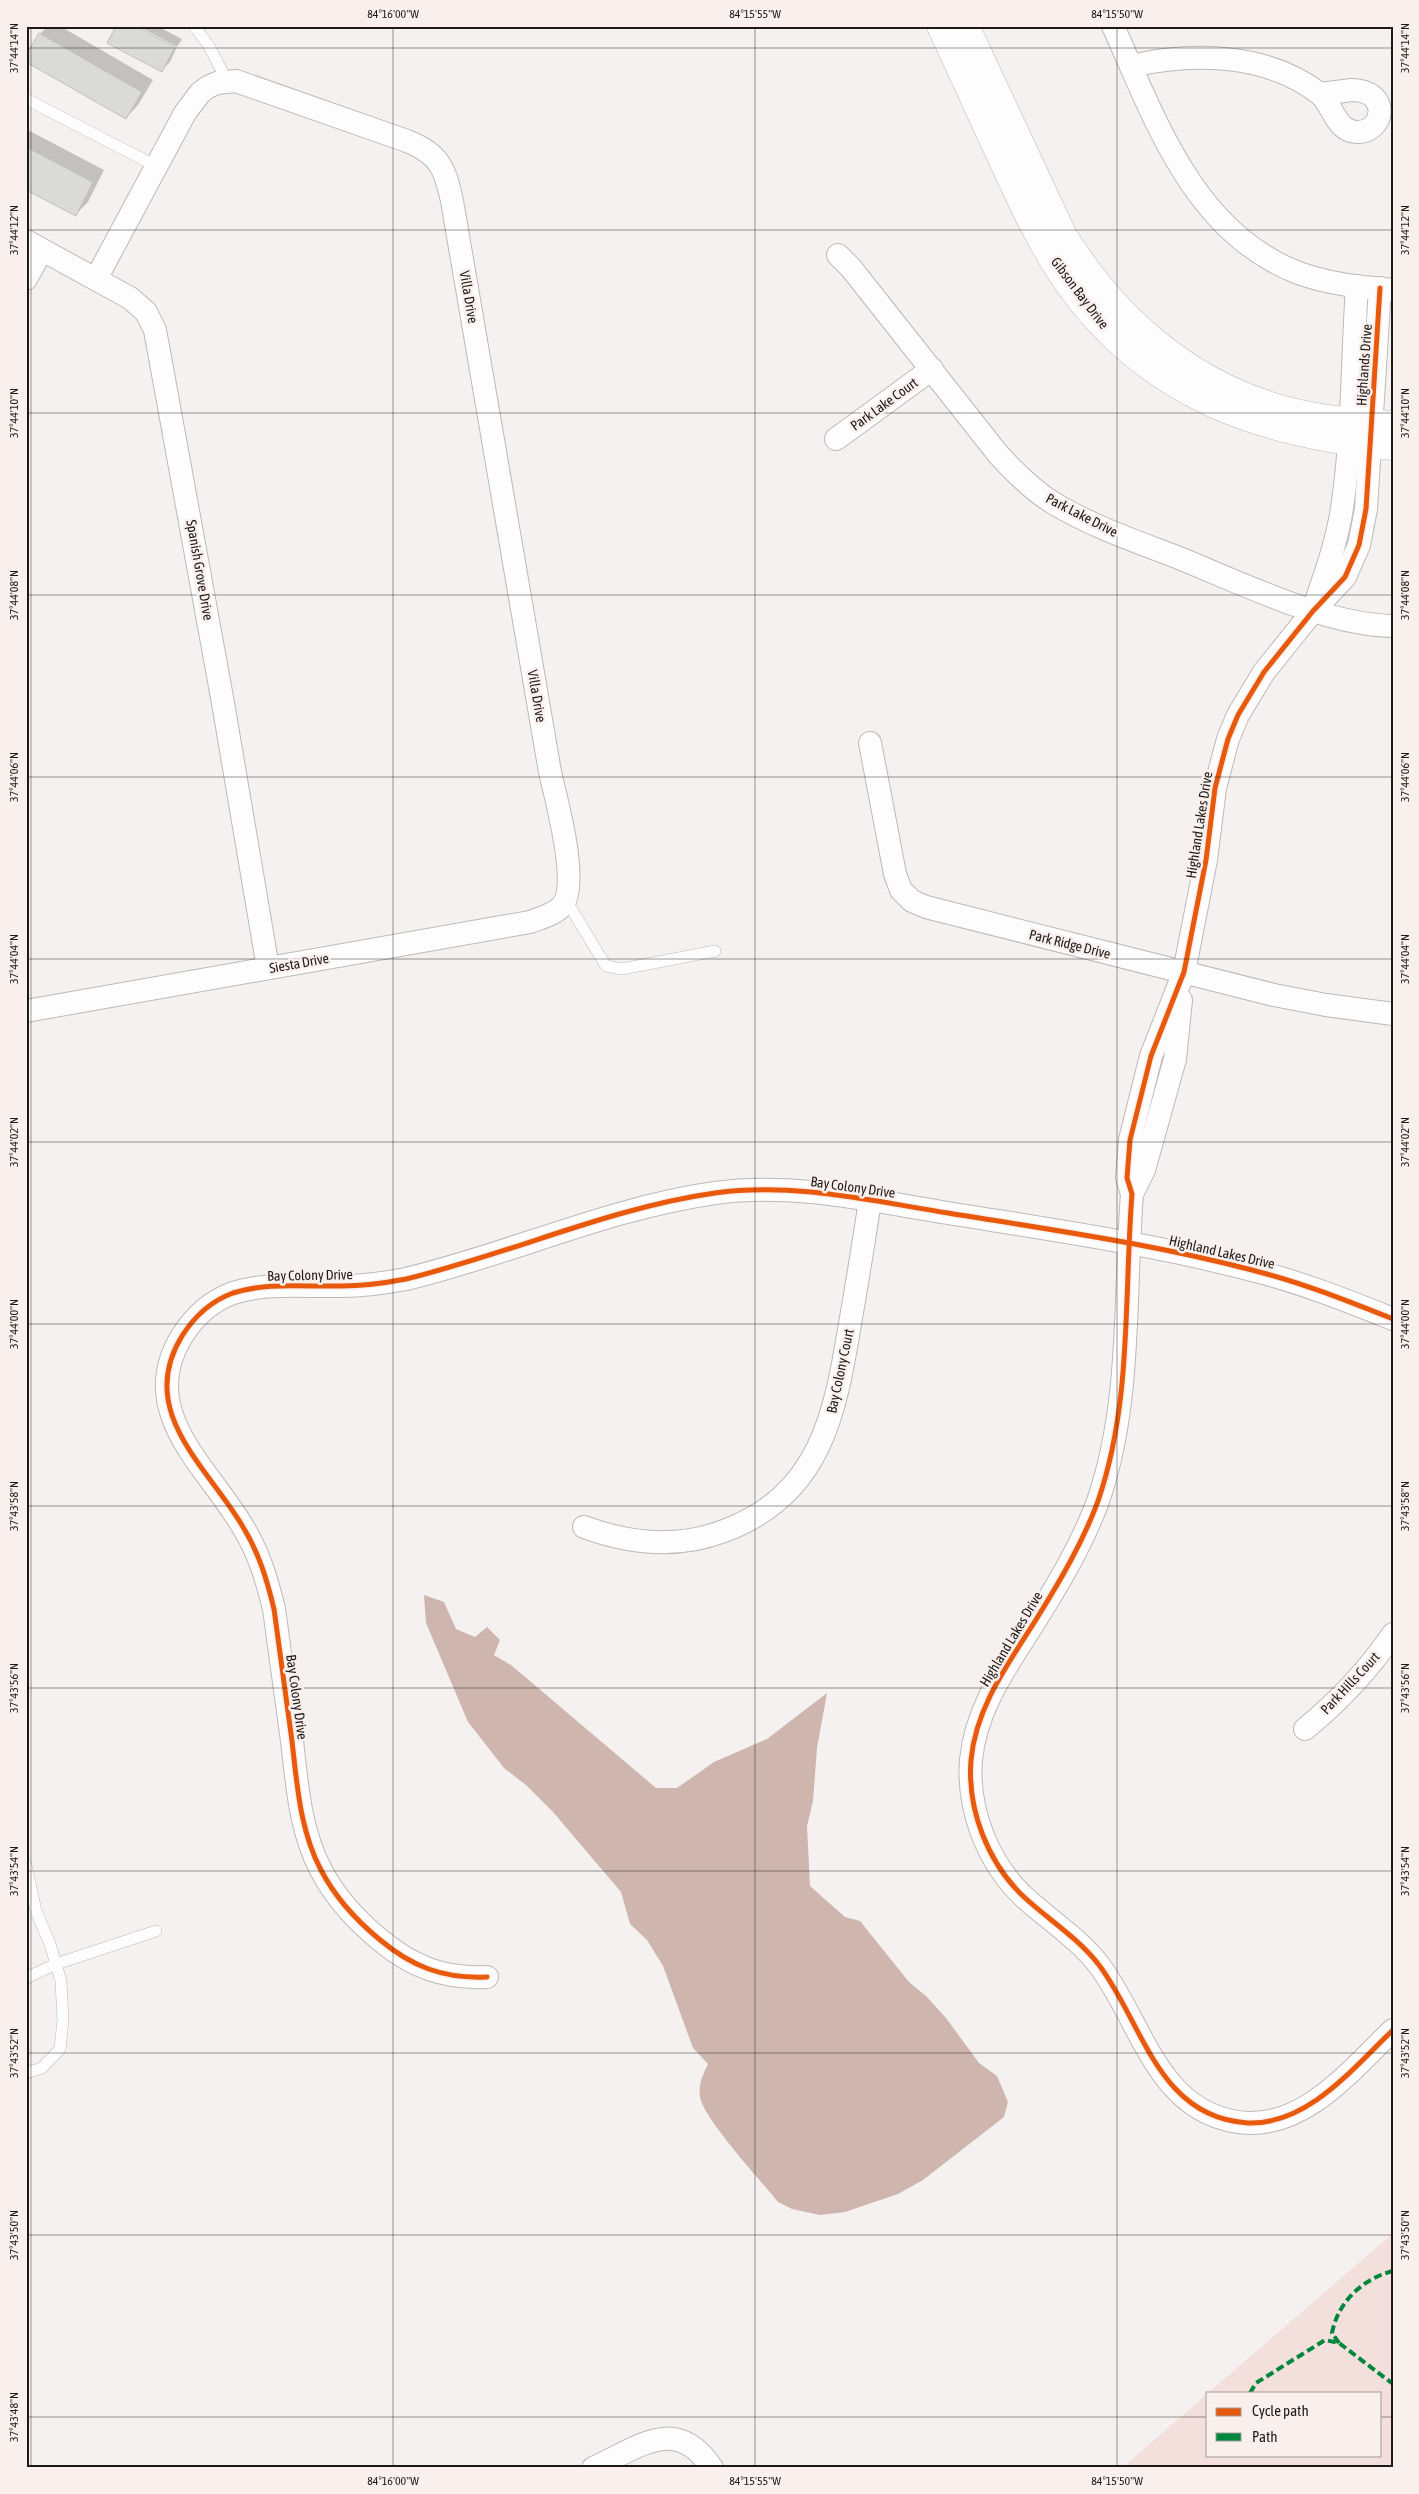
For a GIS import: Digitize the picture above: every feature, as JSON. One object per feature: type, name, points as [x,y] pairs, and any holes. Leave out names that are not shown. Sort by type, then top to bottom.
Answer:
[{"type":"street","name":"Gibson Bay Drive","points":[[941,26],[1032,222],[1069,284],[1114,337],[1166,379],[1195,396],[1226,410],[1290,431],[1371,434]]},
{"type":"street","name":"Gibson Bay Drive","points":[[965,26],[1063,236],[1083,268],[1126,318],[1160,348],[1189,369],[1219,386],[1284,410],[1371,434]]},
{"type":"street","name":"Highlands Drive","points":[[1113,26],[1180,166],[1212,212],[1231,231],[1251,247],[1295,271],[1318,279],[1386,289],[1371,434]]},
{"type":"street","points":[[1131,66],[1162,60],[1200,57],[1242,61],[1281,73],[1320,94]]},
{"type":"street","points":[[96,279],[185,113],[200,93],[208,87],[227,81]]},
{"type":"street","name":"Villa Drive","points":[[227,81],[246,83],[418,145],[436,158],[447,178],[550,772],[570,875],[566,900]]},
{"type":"street","points":[[26,278],[34,246]]},
{"type":"street","name":"Spanish Grove Drive","points":[[34,246],[130,298],[146,312],[156,330],[268,968]]},
{"type":"street","name":"Park Lake Drive","points":[[838,255],[851,268],[1010,467],[1034,490],[1055,504],[1102,528],[1313,610],[1366,625],[1393,626]]},
{"type":"street","name":"Highlands Drive","points":[[1356,286],[1350,385],[1371,434]]},
{"type":"street","name":"Park Lake Court","points":[[836,439],[932,369]]},
{"type":"street","name":"Highland Lakes Drive","points":[[1371,434],[1313,610],[1264,672],[1238,715],[1228,739],[1215,788],[1206,860],[1184,972],[1176,1052],[1144,1170],[1132,1194],[1122,1383],[1114,1442],[1107,1472],[1091,1518],[1075,1553],[1004,1670],[981,1713],[971,1762],[973,1796],[983,1837],[994,1859],[1007,1878],[1097,1963],[1112,1984],[1159,2071],[1173,2088],[1209,2113],[1228,2120],[1250,2123],[1292,2114],[1312,2103],[1331,2088],[1393,2030]]},
{"type":"street","name":"Park Ridge Drive","points":[[870,743],[895,874],[901,890],[912,900],[944,912],[1300,1001],[1393,1014]]},
{"type":"street","name":"Siesta Drive","points":[[26,1011],[530,922],[561,908],[566,900]]},
{"type":"street","name":"Highland Lakes Drive","points":[[1132,1194],[1127,1178],[1127,1160],[1140,1101],[1151,1056],[1184,972]]},
{"type":"street","points":[[1140,1101],[1162,1106]]},
{"type":"street","name":"Bay Colony Drive","points":[[487,1977],[466,1978],[444,1975],[424,1968],[393,1950],[368,1930],[350,1912],[320,1869],[303,1819],[275,1618],[267,1580],[257,1553],[244,1527],[190,1452],[171,1416],[167,1393],[168,1368],[176,1345],[190,1323],[209,1306],[232,1294],[258,1287],[359,1286],[406,1279],[470,1262],[620,1214],[717,1192],[770,1190],[822,1193],[1128,1242]]},
{"type":"street","name":"Bay Colony Court","points":[[584,1527],[635,1541],[675,1543],[695,1540],[736,1527],[756,1517],[790,1488],[818,1449],[836,1400],[870,1200]]},
{"type":"street","name":"Highland Lakes Drive","points":[[1128,1242],[1264,1273],[1328,1294],[1393,1319]]},
{"type":"street","name":"Park Hills Court","points":[[1305,1728],[1329,1709],[1372,1661],[1393,1634]]},
{"type":"street","points":[[593,2468],[655,2440],[672,2438],[694,2446],[712,2468]]},
{"type":"lane","points":[[194,26],[209,46],[227,81]]},
{"type":"lane","points":[[26,99],[156,166]]},
{"type":"lane","points":[[566,900],[606,966],[613,969],[622,969],[715,951]]},
{"type":"lane","points":[[26,1865],[36,1911],[61,1981],[64,2020],[60,2049],[42,2068],[26,2073]]},
{"type":"lane","points":[[26,1978],[56,1964],[156,1931]]},
{"type":"shaded area","points":[[424,1595],[444,1602],[456,1629],[475,1637],[487,1627],[500,1640],[494,1655],[511,1665],[656,1788],[677,1788],[714,1762],[767,1739],[827,1693],[817,1748],[813,1801],[807,1826],[810,1886],[845,1917],[860,1921],[909,1982],[926,1996],[946,2018],[979,2063],[997,2076],[1008,2102],[1004,2117],[923,2180],[898,2194],[845,2212],[820,2215],[792,2209],[778,2202],[722,2134],[704,2107],[700,2097],[700,2084],[708,2064],[693,2048],[663,1966],[647,1940],[630,1924],[621,1892],[553,1812],[526,1785],[504,1768],[468,1722],[426,1623]]},
{"type":"shaded area","points":[[1393,2233],[1393,2468],[1122,2468],[1206,2395],[1206,2456],[1382,2456],[1382,2392],[1209,2392]]},
{"type":"building","points":[[116,26],[135,26],[175,47],[162,72],[107,43]]},
{"type":"building","points":[[39,33],[142,92],[126,119],[26,62],[26,55]]},
{"type":"building","points":[[26,147],[93,182],[76,216],[26,190]]},
{"type":"marked path","points":[[1339,2343],[1332,2333],[1335,2322],[1346,2302],[1353,2293],[1371,2280],[1393,2271]]},
{"type":"marked path","points":[[1251,2392],[1256,2383],[1325,2340],[1339,2343],[1393,2384]]},
{"type":"cycle path","points":[[1380,288],[1366,509],[1359,545],[1345,577],[1313,611],[1264,672],[1238,715],[1228,739],[1215,788],[1206,860],[1184,972],[1151,1056],[1130,1140],[1127,1178],[1132,1194],[1125,1349],[1117,1426],[1109,1464],[1098,1501],[1078,1546],[1054,1590],[1005,1668],[979,1721],[971,1760],[971,1779],[973,1798],[982,1835],[1000,1868],[1024,1897],[1091,1955],[1114,1988],[1156,2064],[1173,2086],[1193,2104],[1218,2117],[1248,2123],[1270,2121],[1290,2115],[1328,2092],[1393,2030]]},
{"type":"cycle path","points":[[487,1977],[457,1976],[429,1969],[416,1964],[391,1949],[370,1932],[347,1908],[333,1890],[314,1855],[300,1807],[274,1609],[265,1577],[254,1547],[243,1527],[182,1438],[172,1414],[167,1390],[170,1364],[182,1336],[192,1322],[210,1305],[233,1293],[259,1287],[358,1285],[406,1279],[445,1269],[637,1209],[715,1193],[744,1190],[774,1190],[803,1191],[861,1198],[1185,1254],[1296,1283],[1393,1319]]}]
